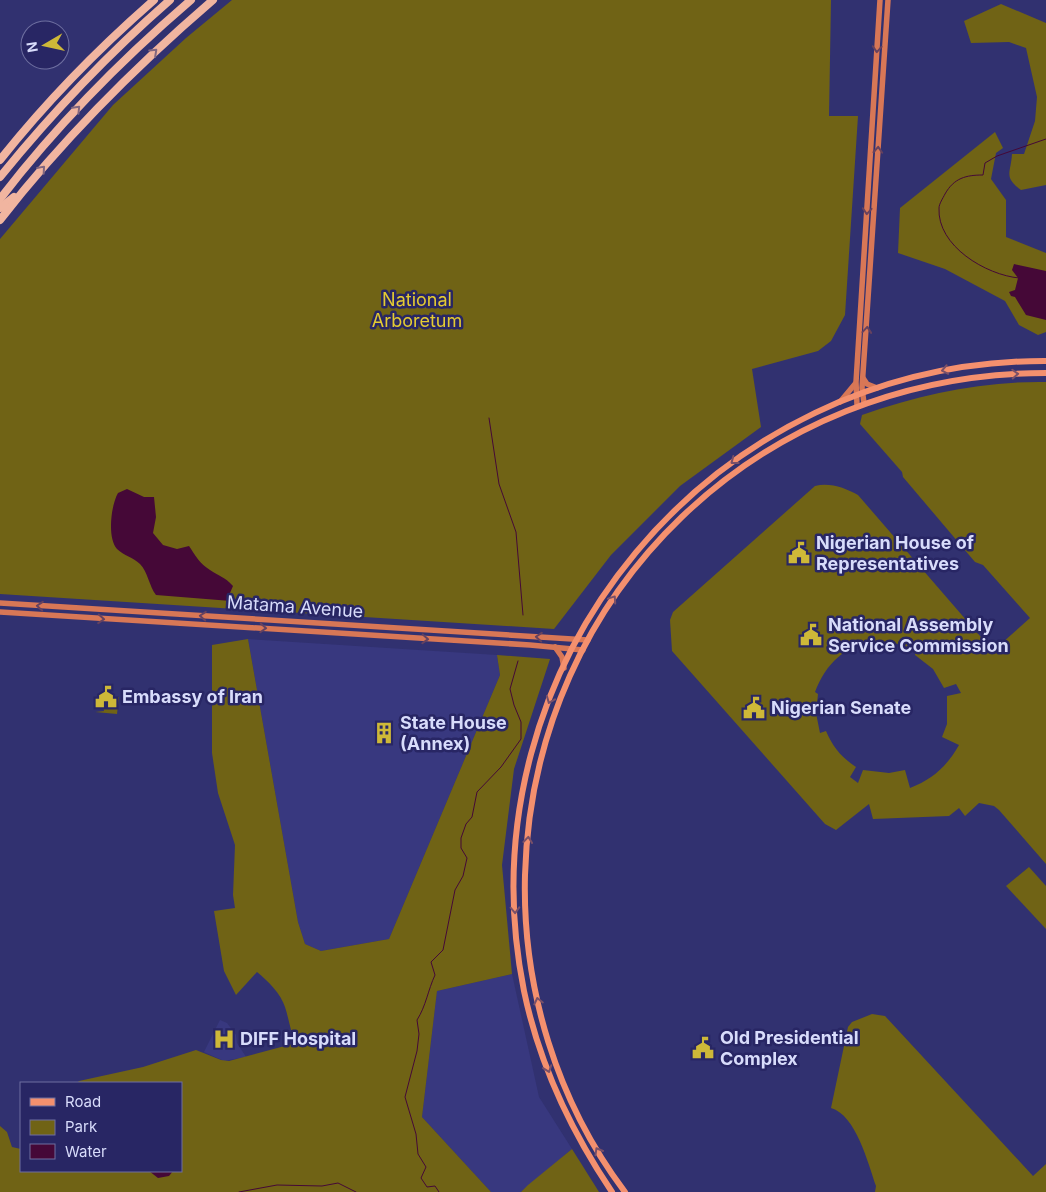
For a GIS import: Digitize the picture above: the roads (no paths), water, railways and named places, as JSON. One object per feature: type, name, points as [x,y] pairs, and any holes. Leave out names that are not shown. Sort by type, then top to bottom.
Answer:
[{"type":"highway","points":[[0,160],[29,124],[95,54],[154,0]]},
{"type":"highway","points":[[0,177],[95,70],[170,0]]},
{"type":"highway","points":[[0,199],[46,141],[111,73],[191,0]]},
{"type":"highway","points":[[0,220],[25,189],[117,87],[213,0]]},
{"type":"highway","points":[[0,208],[25,189]]},
{"type":"main road","points":[[861,404],[856,382],[880,0]]},
{"type":"main road","points":[[859,394],[863,378],[888,0]]},
{"type":"main road","points":[[612,1192],[580,1141],[545,1063],[524,990],[516,930],[516,862],[525,784],[538,730],[577,640],[620,570],[660,525],[686,500],[756,444],[803,418],[877,388],[955,368],[1007,362],[1046,361]]},
{"type":"main road","points":[[625,1192],[585,1127],[556,1063],[546,1034],[534,985],[526,929],[526,863],[535,785],[562,691],[588,640],[628,577],[666,533],[690,509],[764,453],[820,421],[861,404],[914,388],[958,379],[1046,373]]},
{"type":"main road","points":[[863,378],[867,384],[877,388]]},
{"type":"main road","points":[[840,402],[856,382]]},
{"type":"main road","name":"Matama Avenue","points":[[0,603],[588,640]]},
{"type":"main road","name":"Matama Avenue","points":[[0,612],[583,650]]},
{"type":"main road","points":[[318,624],[318,632]]},
{"type":"main road","points":[[555,647],[562,657],[564,668]]},
{"type":"water","points":[[1014,264],[1046,271],[1046,320],[1026,315],[1015,297],[1011,296],[1009,292],[1015,290],[1018,278],[1012,270]]},
{"type":"water","points":[[127,489],[144,497],[154,497],[156,517],[153,533],[163,545],[177,549],[189,546],[203,565],[233,586],[230,593],[231,601],[156,595],[143,567],[117,549],[112,537],[113,505],[118,493]]},
{"type":"water","points":[[150,1172],[172,1172],[169,1176],[158,1178]]},
{"type":"waterway","points":[[1019,278],[992,271],[966,256],[946,235],[941,222],[939,206],[952,184],[956,181],[961,178],[983,175],[985,163],[997,156],[1046,139]]},
{"type":"waterway","points":[[489,418],[499,484],[516,532],[523,615]]},
{"type":"waterway","points":[[439,1192],[435,1186],[427,1187],[421,1178],[426,1167],[418,1154],[416,1134],[405,1097],[417,1051],[419,1034],[417,1020],[435,975],[431,962],[443,950],[455,890],[463,876],[467,858],[461,848],[461,838],[466,824],[472,817],[477,792],[501,767],[521,739],[521,722],[510,689],[518,661]]},
{"type":"waterway","points":[[239,1192],[277,1185],[322,1186],[338,1183],[356,1192]]},
{"type":"place","name":"Nigerian House of Representatives","points":[[799,553]]},
{"type":"place","name":"National Assembly Service Commission","points":[[811,635]]},
{"type":"place","name":"Embassy of Iran","points":[[106,697]]},
{"type":"place","name":"Nigerian Senate","points":[[754,708]]},
{"type":"place","name":"State House (Annex)","points":[[384,733]]},
{"type":"place","name":"DIFF Hospital","points":[[224,1039]]},
{"type":"place","name":"Old Presidential Complex","points":[[703,1048]]},
{"type":"park label","name":"National Arboretum","points":[[417,310]]}]
